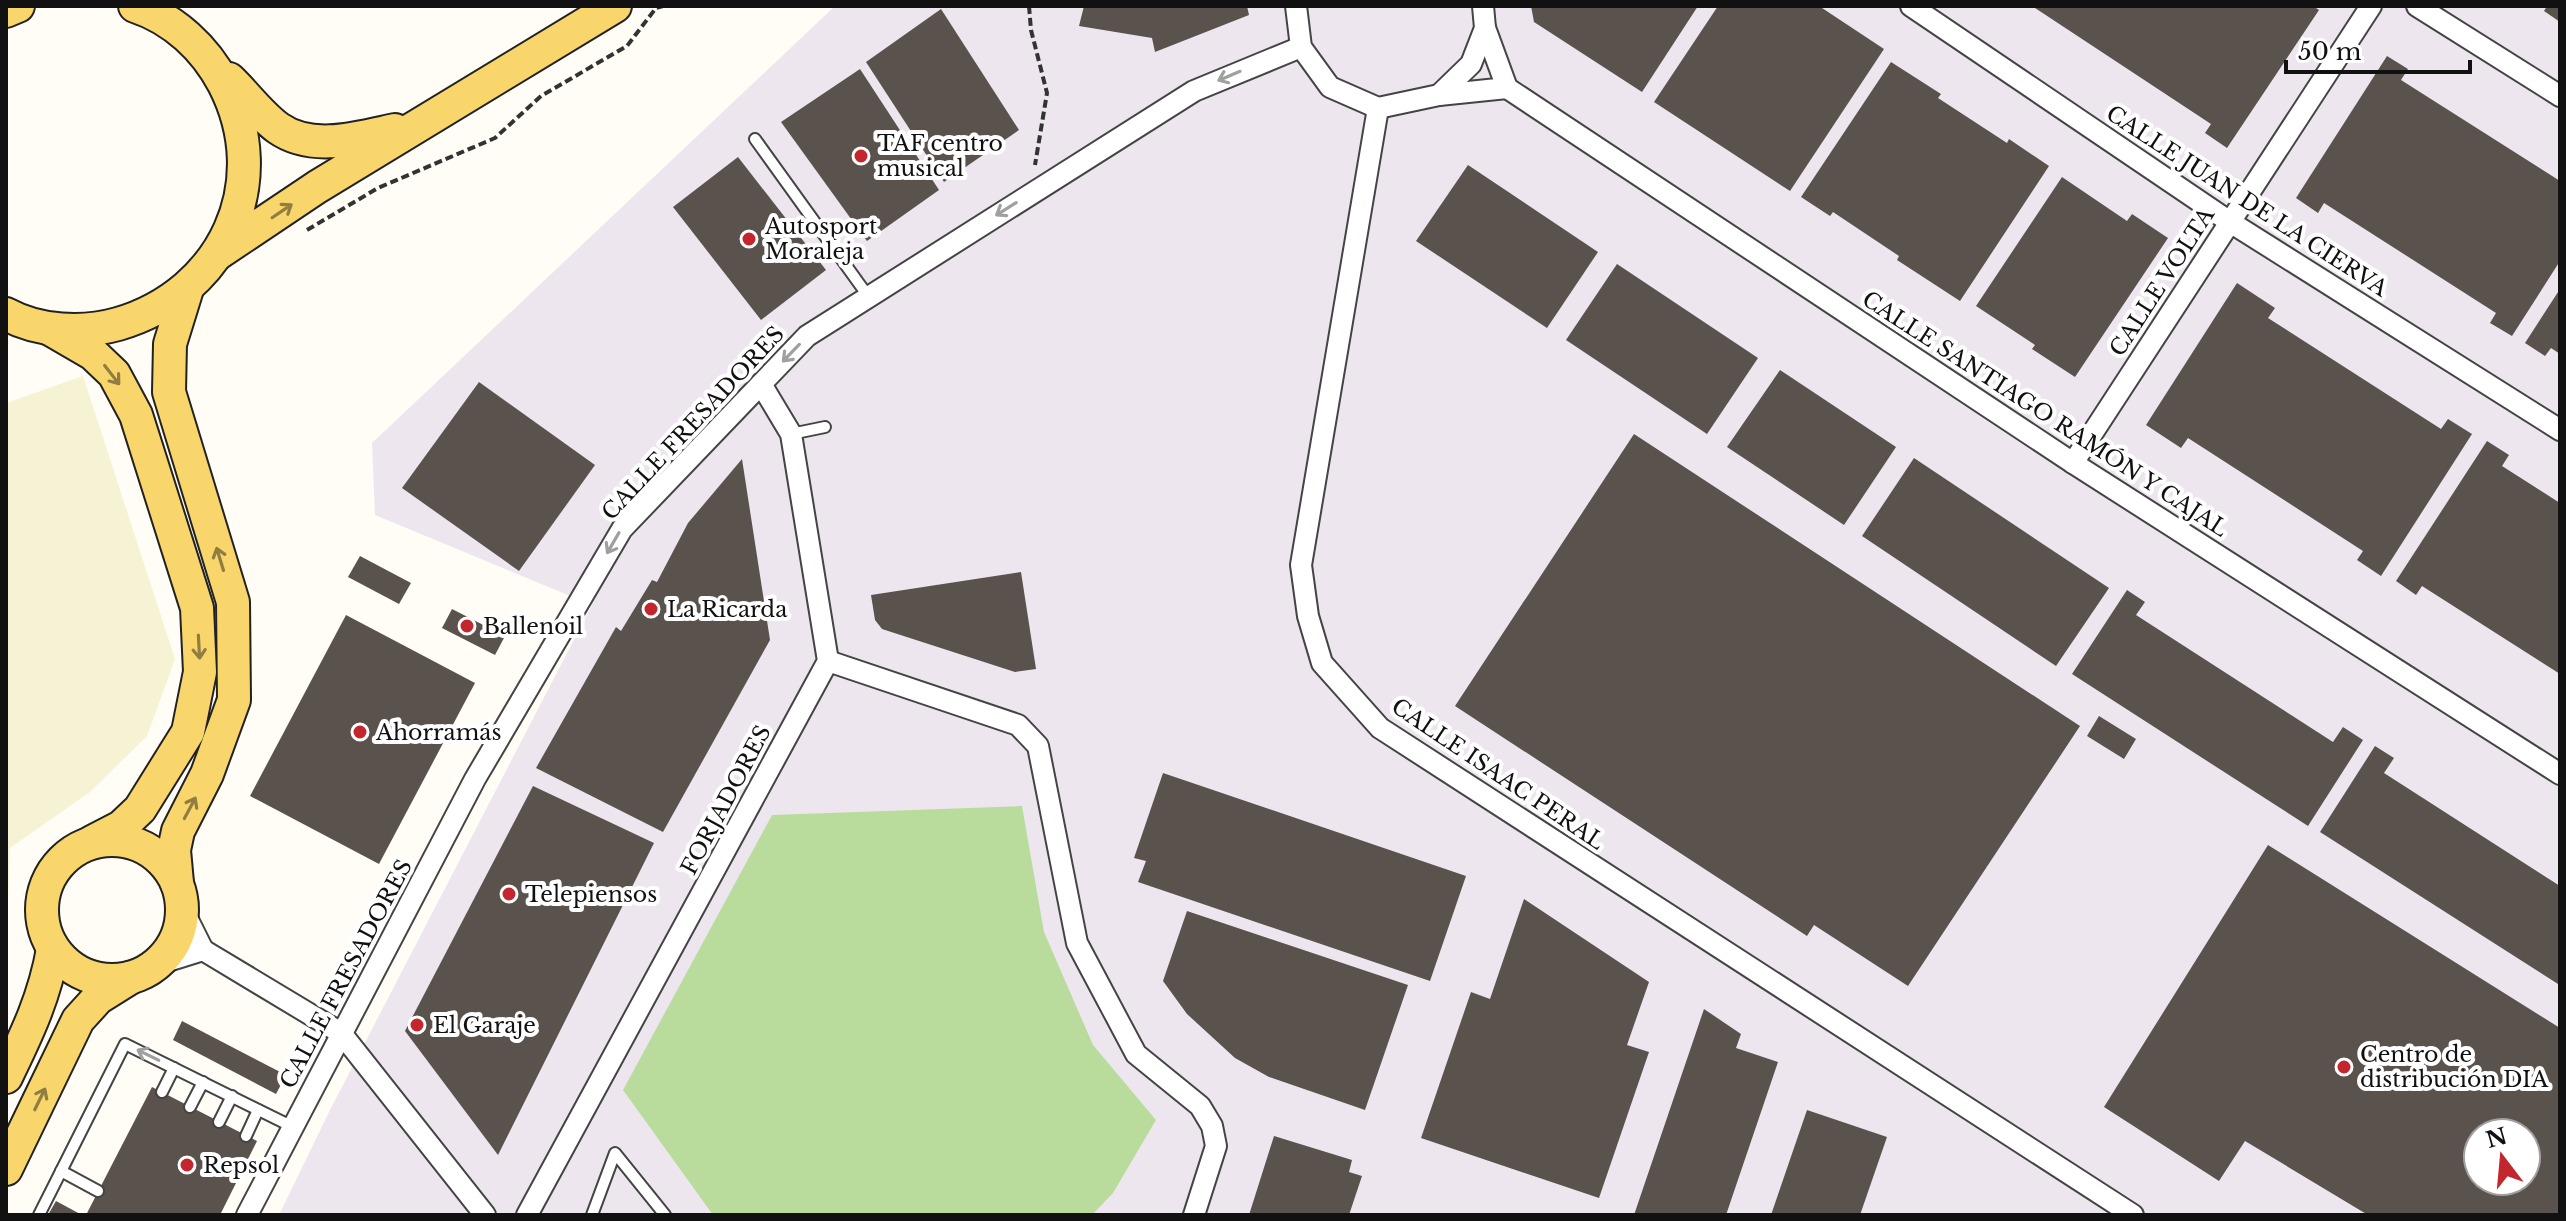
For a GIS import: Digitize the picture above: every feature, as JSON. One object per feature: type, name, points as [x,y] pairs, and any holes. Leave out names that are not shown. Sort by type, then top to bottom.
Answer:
[{"type":"main road","points":[[6,11],[18,6]]},
{"type":"main road","points":[[135,6],[184,32],[279,129],[310,140],[343,141],[421,124]]},
{"type":"main road","points":[[217,254],[317,187],[615,6]]},
{"type":"main road","points":[[50,329],[99,329],[146,316],[187,289],[217,254],[239,208],[245,157],[236,108],[213,62]]},
{"type":"main road","points":[[6,1169],[78,1020],[98,998],[143,971],[170,949],[175,939],[179,929],[180,895],[174,850],[178,831],[207,774],[234,700],[233,602],[169,392],[170,344],[187,289]]},
{"type":"main road","points":[[6,314],[50,329],[93,354],[114,374],[136,415],[197,608],[200,672],[188,732],[140,809],[121,827],[68,856],[49,877],[43,895],[45,931],[53,949],[72,967],[96,978],[114,980],[143,971]]},
{"type":"main road","points":[[92,842],[117,839],[142,846],[163,861],[180,895]]},
{"type":"main road","points":[[6,1077],[37,1015],[48,980],[53,949]]},
{"type":"street","points":[[1296,6],[1301,47],[1330,87],[1378,108],[1439,95],[1507,88],[1485,28],[1483,6]]},
{"type":"street","name":"CALLE JUAN DE LA CIERVA","points":[[1911,6],[2230,222],[2560,430]]},
{"type":"street","name":"CALLE VOLTA","points":[[2073,463],[2371,6]]},
{"type":"street","points":[[2417,6],[2560,96]]},
{"type":"street","points":[[1439,95],[1471,64],[1485,28]]},
{"type":"street","name":"CALLE FRESADORES","points":[[247,1215],[475,779],[622,529],[807,336],[1194,91],[1301,47]]},
{"type":"street","name":"CALLE SANTIAGO RAMÓN Y CAJAL","points":[[1507,88],[2073,463],[2560,774]]},
{"type":"street","name":"CALLE ISAAC PERAL","points":[[1378,108],[1301,565],[1308,616],[1322,663],[1380,728],[2133,1215]]},
{"type":"street","points":[[761,384],[791,434],[828,661],[1018,725],[1038,746],[1077,943],[1136,1054],[1200,1106],[1212,1126],[1216,1146],[1194,1215]]},
{"type":"street","name":"FORJADORES","points":[[527,1215],[828,661]]},
{"type":"street","points":[[180,895],[203,950],[341,1033],[485,1215]]},
{"type":"street","points":[[143,971],[203,950]]},
{"type":"lane","points":[[755,139],[868,296]]},
{"type":"lane","points":[[791,434],[825,427]]},
{"type":"lane","points":[[39,1215],[125,1044],[293,1127]]},
{"type":"lane","points":[[162,1092],[174,1068]]},
{"type":"lane","points":[[190,1107],[203,1082]]},
{"type":"lane","points":[[219,1122],[232,1096]]},
{"type":"lane","points":[[246,1136],[258,1110]]},
{"type":"lane","points":[[592,1215],[615,1153],[665,1215]]},
{"type":"lane","points":[[61,1171],[98,1191]]},
{"type":"path","points":[[304,232],[378,188],[495,138],[541,96],[627,46],[656,8],[663,6]]},
{"type":"path","points":[[1029,6],[1031,30],[1047,93],[1029,195]]},
{"type":"shaded area","points":[[835,6],[2560,6],[2560,1215],[279,1215],[330,1110],[592,605],[375,515],[372,443]]},
{"type":"shaded area","points":[[83,376],[175,659],[147,736],[90,792],[10,848],[6,948],[6,403]]},
{"type":"green space","points":[[1022,806],[1044,932],[1093,1045],[1156,1120],[1113,1193],[1092,1215],[713,1215],[623,1090],[772,815]]},
{"type":"building","points":[[1084,6],[1247,6],[1249,15],[1155,52],[1152,38],[1079,26]]},
{"type":"building","points":[[1531,6],[1698,6],[1642,92],[1534,22]]},
{"type":"building","points":[[1718,6],[1819,6],[1884,49],[1790,191],[1654,102]]},
{"type":"building","points":[[2032,6],[2313,6],[2319,10],[2227,148],[2205,133],[2211,124]]},
{"type":"building","points":[[2547,6],[2560,6],[2560,22],[2544,11]]},
{"type":"building","points":[[941,9],[1019,130],[944,182],[866,62]]},
{"type":"building","points":[[2387,56],[2408,69],[2401,80],[2560,181],[2560,261],[2512,336],[2490,323],[2496,313],[2324,203],[2318,213],[2296,198]]},
{"type":"building","points":[[1891,62],[1941,94],[1938,98],[2049,166],[1960,301],[1897,260],[1899,256],[1833,212],[1830,216],[1801,197]]},
{"type":"building","name":"TAF centro musical","points":[[860,69],[939,190],[867,241],[781,122]]},
{"type":"building","name":"Autosport Moraleja","points":[[738,157],[826,270],[761,320],[673,207]]},
{"type":"building","points":[[1468,165],[1598,252],[1547,328],[1416,241]]},
{"type":"building","points":[[2062,177],[2127,221],[2132,214],[2168,238],[2075,377],[2032,349],[2035,345],[1976,306]]},
{"type":"building","points":[[1617,264],[1758,358],[1707,434],[1566,340]]},
{"type":"building","points":[[2237,283],[2275,308],[2268,318],[2441,429],[2448,419],[2472,434],[2381,576],[2357,560],[2363,551],[2188,438],[2181,448],[2146,425]]},
{"type":"building","points":[[2560,289],[2560,354],[2551,348],[2545,356],[2525,343]]},
{"type":"building","points":[[1780,370],[1896,447],[1844,525],[1727,447]]},
{"type":"building","points":[[479,382],[595,465],[519,571],[402,488]]},
{"type":"building","points":[[1634,434],[2080,726],[1908,986],[1814,925],[1807,936],[1455,706]]},
{"type":"building","points":[[2487,441],[2509,455],[2502,466],[2560,503],[2560,674],[2422,586],[2416,595],[2396,581]]},
{"type":"building","points":[[1914,458],[2109,588],[2056,666],[1862,536]]},
{"type":"building","points":[[742,459],[770,640],[663,832],[536,768],[616,627],[621,631],[652,580],[657,582],[688,523]]},
{"type":"building","points":[[360,556],[411,583],[399,604],[348,577]]},
{"type":"building","points":[[1021,572],[1036,669],[1015,672],[882,629],[875,620],[871,595]]},
{"type":"building","points":[[2127,590],[2145,602],[2136,615],[2333,742],[2343,727],[2363,740],[2308,826],[2072,674]]},
{"type":"building","points":[[452,609],[505,636],[495,655],[442,628]]},
{"type":"building","points":[[346,615],[475,683],[379,864],[250,796]]},
{"type":"building","points":[[2099,716],[2136,739],[2124,759],[2087,736]]},
{"type":"building","points":[[2375,746],[2394,758],[2384,773],[2560,886],[2558,984],[2320,832]]},
{"type":"building","points":[[1163,773],[1466,876],[1430,981],[1138,882],[1146,861],[1134,858]]},
{"type":"building","points":[[533,786],[654,843],[498,1155],[405,1031]]},
{"type":"building","name":"Centro de distribución DIA","points":[[2268,845],[2560,1028],[2560,1215],[2368,1215],[2245,1141],[2219,1181],[2104,1107]]},
{"type":"building","points":[[1524,899],[1649,982],[1627,1045],[1649,1052],[1599,1198],[1421,1138],[1471,992],[1490,999]]},
{"type":"building","points":[[1187,911],[1408,985],[1365,1110],[1269,1077],[1235,1058],[1187,1014],[1163,981]]},
{"type":"building","points":[[1704,1009],[1741,1034],[1736,1048],[1778,1062],[1726,1215],[1634,1215]]},
{"type":"building","points":[[182,1021],[286,1075],[276,1094],[173,1040]]},
{"type":"building","points":[[152,1087],[257,1141],[220,1215],[86,1215]]},
{"type":"building","points":[[1807,1110],[1887,1137],[1860,1215],[1771,1215]]},
{"type":"building","points":[[1274,1136],[1352,1160],[1349,1172],[1362,1176],[1349,1215],[1249,1215]]},
{"type":"building","points":[[56,1201],[82,1215],[48,1215]]},
{"type":"place","name":"TAF centro musical","points":[[861,156]]},
{"type":"place","name":"Autosport Moraleja","points":[[749,239]]},
{"type":"place","name":"La Ricarda","points":[[651,609]]},
{"type":"place","name":"Ballenoil","points":[[467,626]]},
{"type":"place","name":"Ahorramás","points":[[360,732]]},
{"type":"place","name":"Telepiensos","points":[[509,894]]},
{"type":"place","name":"El Garaje","points":[[417,1025]]},
{"type":"place","name":"Centro de distribución DIA","points":[[2344,1067]]},
{"type":"place","name":"Repsol","points":[[187,1165]]}]
